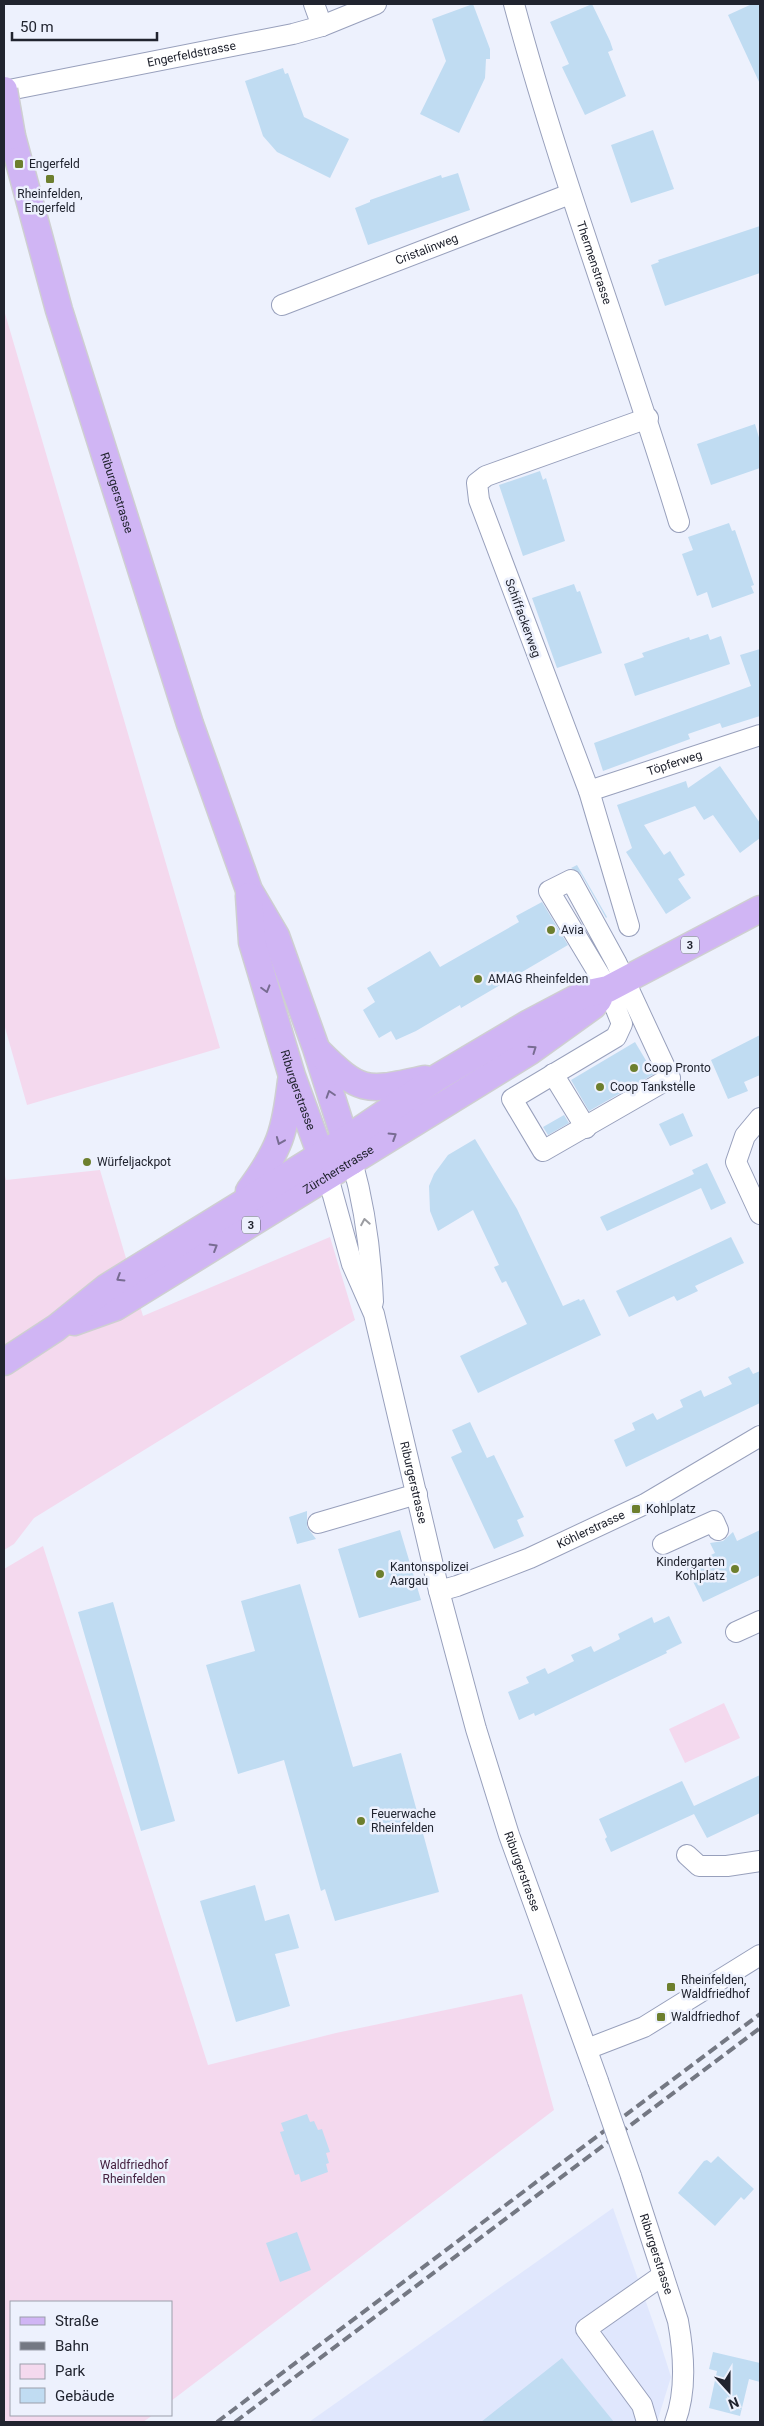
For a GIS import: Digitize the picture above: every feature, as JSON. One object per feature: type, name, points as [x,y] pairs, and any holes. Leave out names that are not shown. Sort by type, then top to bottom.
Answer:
[{"type":"main road","name":"Riburgerstrasse","points":[[4,91],[12,136],[34,224],[190,724],[249,890],[276,936],[316,1048],[349,1151]]},
{"type":"main road","name":"Riburgerstrasse","points":[[249,890],[252,942],[292,1076],[325,1166]]},
{"type":"main road","name":"Zürcherstrasse","points":[[349,1151],[438,1077],[529,1023],[584,994],[616,984],[760,909]]},
{"type":"main road","name":"Zürcherstrasse","points":[[56,1328],[116,1307],[349,1151],[529,1052],[594,1006],[616,984]]},
{"type":"main road","name":"Riburgerstrasse","points":[[316,1048],[351,1080],[367,1087],[384,1088],[438,1077]]},
{"type":"main road","points":[[242,1202],[270,1163],[282,1137],[292,1076]]},
{"type":"main road","name":"Zürcherstrasse","points":[[4,1362],[56,1328],[106,1287],[242,1202],[325,1166]]},
{"type":"street","points":[[314,4],[322,26]]},
{"type":"street","name":"Engerfeldstrasse","points":[[4,91],[186,57],[293,34],[322,26],[376,4]]},
{"type":"street","name":"Thermenstrasse","points":[[514,4],[570,194],[648,418],[679,522]]},
{"type":"street","name":"Cristalinweg","points":[[282,305],[570,194]]},
{"type":"street","name":"Schiffackerweg","points":[[629,926],[589,791],[479,500],[477,483],[486,476],[648,418]]},
{"type":"street","name":"Töpferweg","points":[[589,791],[760,735]]},
{"type":"street","points":[[616,984],[571,880],[549,891],[616,984],[670,1078],[543,1151],[512,1099],[616,1038],[622,1024],[616,984]]},
{"type":"street","points":[[553,1074],[586,1128]]},
{"type":"street","points":[[760,1118],[746,1136],[736,1162],[760,1214]]},
{"type":"street","name":"Riburgerstrasse","points":[[349,1151],[360,1190],[372,1260],[374,1314]]},
{"type":"street","name":"Riburgerstrasse","points":[[325,1166],[352,1264],[374,1314],[439,1590],[476,1729],[509,1834],[587,2049],[678,2321],[682,2342],[683,2382],[674,2422]]},
{"type":"street","name":"Köhlerstrasse","points":[[439,1590],[457,1586],[576,1538],[645,1504],[760,1436]]},
{"type":"street","points":[[318,1523],[417,1494]]},
{"type":"street","points":[[663,1544],[714,1521],[718,1530]]},
{"type":"street","points":[[736,1632],[760,1621]]},
{"type":"street","points":[[687,1855],[699,1866],[727,1866],[760,1861]]},
{"type":"street","points":[[587,2049],[644,2027],[760,1955]]},
{"type":"street","points":[[647,2422],[642,2405],[586,2329],[663,2275]]},
{"type":"shaded area","points":[[613,2208],[671,2377],[657,2422],[309,2422]]},
{"type":"green space","points":[[4,310],[220,1048],[27,1105],[4,1024]]},
{"type":"green space","points":[[100,1170],[143,1316],[330,1237],[355,1320],[34,1518],[14,1544],[4,1550],[4,1172],[6,1180]]},
{"type":"green space","name":"Waldfriedhof Rheinfelden","points":[[43,1546],[208,2065],[336,2033],[522,1994],[554,2110],[172,2400],[172,2301],[10,2301],[10,2416],[152,2416],[143,2422],[4,2422],[4,1569]]},
{"type":"green space","points":[[724,1703],[740,1738],[685,1763],[669,1729]]},
{"type":"building","points":[[473,4],[490,49],[490,59],[486,59],[485,78],[459,133],[420,114],[446,61],[432,19]]},
{"type":"building","points":[[592,4],[610,41],[613,50],[608,52],[626,96],[585,115],[562,67],[569,64],[550,22]]},
{"type":"building","points":[[752,4],[760,4],[760,84],[728,15]]},
{"type":"building","points":[[283,68],[285,74],[288,73],[304,117],[349,139],[330,178],[277,152],[263,136],[245,81]]},
{"type":"building","points":[[653,130],[674,189],[631,203],[611,145]]},
{"type":"building","points":[[458,173],[470,210],[368,245],[355,208],[370,202],[370,200],[441,175],[442,178]]},
{"type":"building","points":[[760,226],[760,273],[665,306],[651,265],[659,262],[658,260]]},
{"type":"building","points":[[755,424],[760,441],[760,468],[711,485],[697,444]]},
{"type":"building","points":[[540,471],[543,480],[546,478],[565,541],[523,556],[499,485]]},
{"type":"building","points":[[729,523],[732,531],[735,530],[754,585],[751,586],[754,593],[712,608],[707,592],[697,596],[682,554],[693,550],[688,537]]},
{"type":"building","points":[[574,584],[577,592],[580,591],[602,653],[557,668],[532,598]]},
{"type":"building","points":[[708,634],[710,640],[721,636],[730,664],[635,696],[624,664],[644,657],[642,653],[689,637],[690,640]]},
{"type":"building","points":[[760,649],[760,716],[722,728],[720,723],[688,734],[690,739],[603,771],[594,743],[751,686],[740,655]]},
{"type":"building","points":[[720,766],[760,823],[760,838],[740,853],[713,815],[704,820],[695,806],[644,825],[664,855],[670,851],[685,875],[678,879],[691,898],[666,914],[626,852],[632,848],[617,805],[686,781],[688,788]]},
{"type":"building","points":[[577,865],[606,918],[581,874],[571,868]]},
{"type":"building","points":[[542,902],[568,945],[461,1008],[460,1005],[416,1031],[396,1040],[391,1031],[379,1038],[363,1010],[375,1002],[367,988],[430,951],[440,967],[519,922],[516,916]]},
{"type":"building","points":[[760,1035],[760,1075],[744,1082],[748,1091],[728,1099],[711,1060]]},
{"type":"building","points":[[635,1042],[654,1074],[589,1111],[571,1080]]},
{"type":"building","points":[[683,1113],[693,1136],[670,1146],[659,1124]]},
{"type":"building","points":[[564,1115],[569,1123],[548,1135],[543,1127]]},
{"type":"building","points":[[475,1139],[517,1209],[563,1306],[579,1299],[580,1301],[584,1299],[601,1335],[478,1393],[460,1356],[527,1324],[506,1281],[502,1283],[494,1267],[499,1265],[473,1210],[438,1231],[430,1211],[429,1186],[434,1174],[448,1155]]},
{"type":"building","points":[[707,1163],[726,1203],[711,1210],[701,1188],[607,1231],[600,1217],[694,1174],[692,1170]]},
{"type":"building","points":[[731,1237],[744,1263],[695,1286],[698,1291],[677,1301],[674,1296],[629,1317],[616,1291]]},
{"type":"building","points":[[749,1367],[753,1374],[760,1371],[760,1403],[626,1467],[614,1440],[635,1430],[632,1423],[653,1413],[657,1420],[683,1407],[680,1400],[701,1390],[704,1397],[732,1384],[728,1377]]},
{"type":"building","points":[[470,1422],[487,1458],[494,1455],[524,1517],[517,1520],[524,1536],[494,1549],[451,1457],[462,1452],[452,1430]]},
{"type":"building","points":[[307,1511],[307,1527],[316,1539],[297,1544],[289,1517]]},
{"type":"building","name":"Kantonspolizei Aargau","points":[[400,1530],[421,1600],[359,1618],[338,1549]]},
{"type":"building","points":[[760,1530],[760,1575],[703,1602],[686,1567],[715,1553],[710,1543],[723,1541],[733,1532],[737,1541]]},
{"type":"building","points":[[300,1584],[353,1767],[401,1753],[439,1892],[335,1921],[325,1889],[321,1891],[284,1760],[238,1774],[206,1665],[255,1651],[241,1601]]},
{"type":"building","points":[[113,1602],[175,1821],[141,1831],[78,1612]]},
{"type":"building","points":[[669,1616],[682,1643],[666,1651],[667,1653],[535,1716],[534,1713],[519,1720],[508,1692],[529,1683],[526,1677],[545,1668],[548,1674],[574,1661],[571,1655],[591,1646],[594,1652],[620,1639],[618,1634],[652,1617],[654,1623]]},
{"type":"building","points":[[760,1775],[760,1813],[707,1838],[694,1814],[611,1852],[599,1819],[682,1781],[694,1806]]},
{"type":"building","points":[[255,1885],[265,1921],[289,1914],[299,1948],[275,1954],[290,2006],[236,2022],[200,1901]]},
{"type":"building","points":[[307,2114],[310,2122],[314,2121],[318,2130],[322,2129],[330,2152],[326,2153],[329,2163],[326,2164],[328,2172],[301,2182],[299,2174],[295,2175],[280,2132],[284,2131],[281,2123]]},
{"type":"building","points":[[718,2156],[754,2189],[744,2200],[741,2197],[715,2226],[678,2193],[704,2161],[707,2160],[711,2163]]},
{"type":"building","points":[[297,2232],[311,2270],[280,2282],[266,2243]]},
{"type":"building","points":[[713,2352],[760,2363],[760,2382],[749,2379],[740,2416],[709,2408],[717,2371],[709,2369]]},
{"type":"building","points":[[562,2358],[614,2422],[481,2422]]},
{"type":"railway","points":[[217,2422],[760,2014]]},
{"type":"railway","points":[[235,2422],[760,2028]]},
{"type":"place","name":"Engerfeld","points":[[19,164]]},
{"type":"place","name":"Rheinfelden, Engerfeld","points":[[50,179]]},
{"type":"place","name":"Avia","points":[[551,930]]},
{"type":"place","name":"AMAG Rheinfelden","points":[[478,979]]},
{"type":"place","name":"Coop Pronto","points":[[634,1068]]},
{"type":"place","name":"Coop Tankstelle","points":[[600,1087]]},
{"type":"place","name":"Würfeljackpot","points":[[87,1162]]},
{"type":"place","name":"Kohlplatz","points":[[636,1509]]},
{"type":"place","name":"Kindergarten Kohlplatz","points":[[735,1569]]},
{"type":"place","name":"Kantonspolizei Aargau","points":[[380,1574]]},
{"type":"place","name":"Feuerwache Rheinfelden","points":[[361,1821]]},
{"type":"place","name":"Rheinfelden, Waldfriedhof","points":[[671,1987]]},
{"type":"place","name":"Waldfriedhof","points":[[661,2017]]}]
